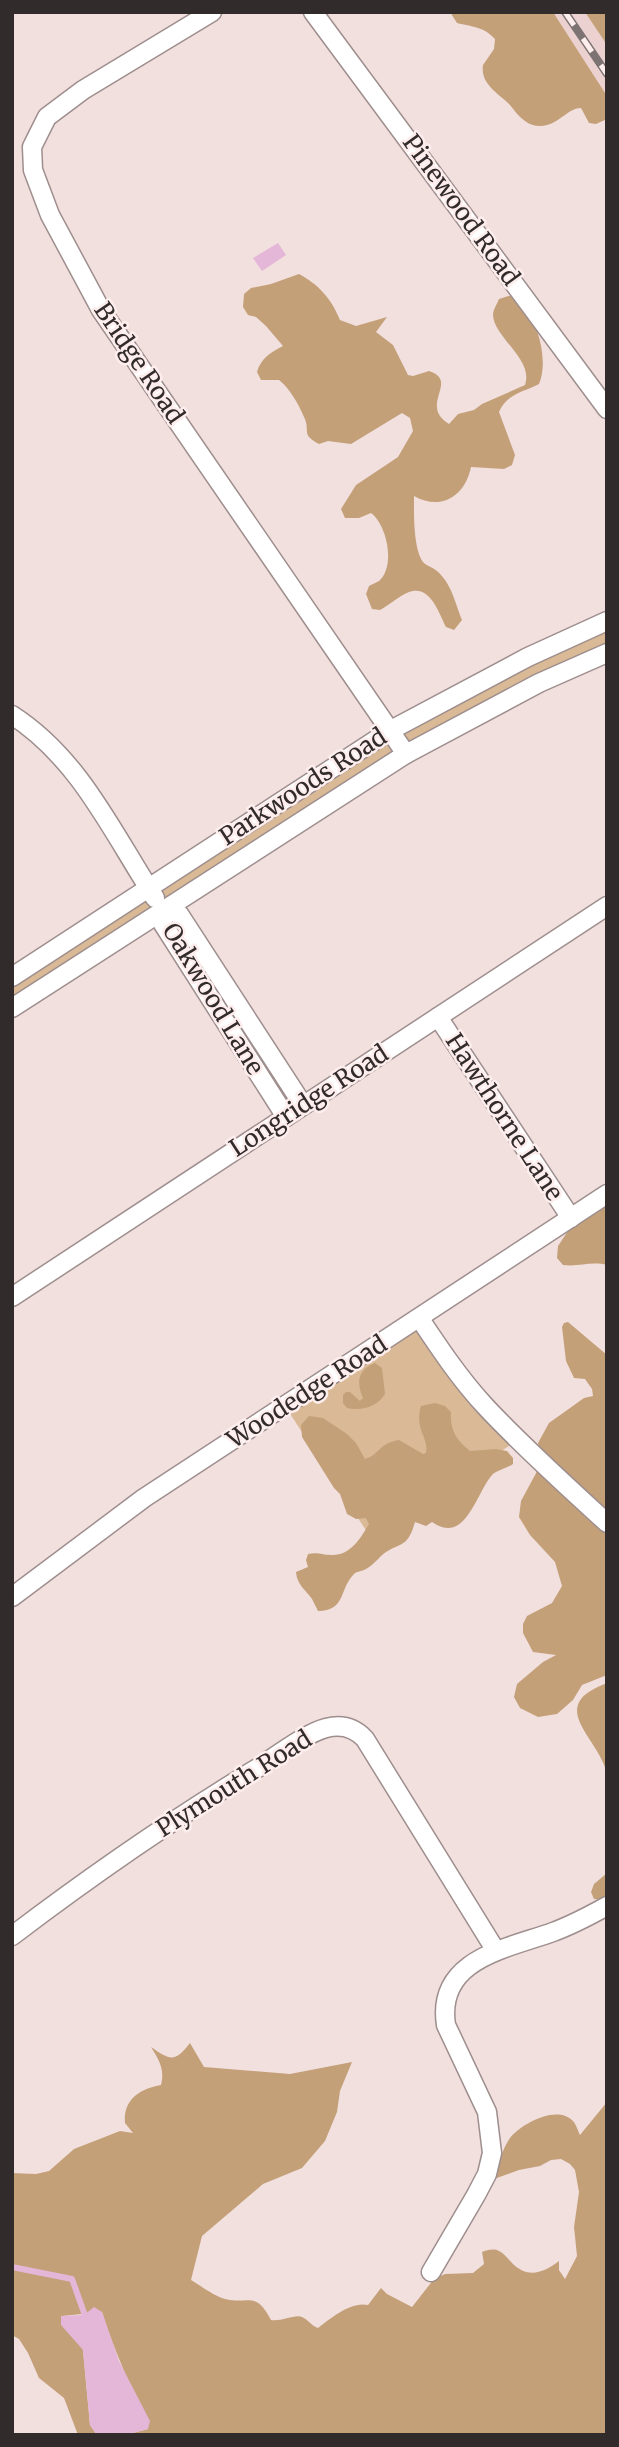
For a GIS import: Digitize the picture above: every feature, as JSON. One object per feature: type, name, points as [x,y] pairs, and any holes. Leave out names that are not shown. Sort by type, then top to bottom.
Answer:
[{"type":"street","name":"Bridge Road","points":[[212,12],[83,90],[47,117],[32,147],[33,170],[50,215],[101,310],[405,754]]},
{"type":"street","name":"Pinewood Road","points":[[313,12],[607,409]]},
{"type":"street","name":"Parkwoods Road","points":[[12,977],[391,730],[528,657],[607,621]]},
{"type":"street","name":"Parkwoods Road","points":[[12,1009],[405,754],[539,683],[607,653]]},
{"type":"street","points":[[12,715],[50,745],[71,768],[111,824],[163,909]]},
{"type":"street","name":"Longridge Road","points":[[12,1297],[607,906]]},
{"type":"street","name":"Oakwood Lane","points":[[286,1117],[163,925],[163,909],[179,914],[303,1105]]},
{"type":"street","name":"Hawthorne Lane","points":[[438,1017],[571,1218]]},
{"type":"street","name":"Woodedge Road","points":[[12,1597],[145,1498],[607,1194]]},
{"type":"street","points":[[420,1319],[449,1363],[484,1405],[607,1523]]},
{"type":"street","name":"Plymouth Road","points":[[12,1936],[103,1868],[235,1782],[322,1729],[343,1727],[354,1729],[365,1739],[496,1951]]},
{"type":"street","points":[[431,2272],[487,2174],[492,2152],[486,2112],[476,2086],[449,2034],[444,2013],[445,2000],[453,1982],[462,1971],[496,1951],[569,1926],[607,1906]]},
{"type":"shaded area","points":[[450,12],[553,12],[607,96],[607,119],[596,124],[589,123],[581,108],[572,110],[547,125],[527,123],[484,78],[483,65],[494,49],[495,39],[482,29],[457,23]]},
{"type":"shaded area","points":[[553,12],[585,12],[607,45],[607,96]]},
{"type":"shaded area","points":[[585,12],[607,12],[607,45]]},
{"type":"shaded area","points":[[278,243],[286,255],[262,271],[253,258]]},
{"type":"shaded area","points":[[299,274],[324,293],[340,320],[356,326],[387,317],[376,332],[393,345],[408,375],[429,371],[437,375],[441,387],[437,409],[449,424],[458,414],[474,410],[525,385],[524,366],[495,324],[493,313],[499,299],[512,295],[521,302],[534,323],[543,361],[539,384],[511,397],[499,412],[515,455],[512,465],[504,469],[471,467],[463,486],[450,498],[442,501],[433,502],[414,496],[417,548],[423,562],[442,576],[452,594],[462,620],[454,630],[446,627],[433,601],[423,592],[409,592],[380,610],[372,609],[366,594],[369,586],[379,581],[387,566],[385,536],[371,513],[359,518],[345,518],[341,509],[356,485],[398,457],[413,431],[410,418],[402,413],[351,444],[328,441],[319,444],[308,435],[304,417],[287,388],[279,380],[261,380],[257,372],[267,356],[283,346],[256,317],[248,315],[243,307],[244,294],[251,288]]},
{"type":"shaded area","points":[[607,621],[607,653],[539,683],[163,909],[179,914],[303,1105],[286,1117],[162,910],[12,1008],[12,976],[391,730]]},
{"type":"shaded area","points":[[607,1194],[607,1265],[563,1265],[557,1258],[558,1246],[570,1228]]},
{"type":"shaded area","points":[[420,1319],[518,1440],[371,1538],[285,1406]]},
{"type":"shaded area","points":[[568,1322],[607,1355],[607,1675],[582,1685],[573,1700],[557,1714],[538,1717],[520,1708],[514,1697],[517,1684],[543,1662],[556,1655],[533,1652],[523,1633],[523,1624],[527,1616],[552,1603],[562,1586],[555,1562],[530,1535],[519,1517],[521,1501],[542,1462],[538,1443],[549,1423],[584,1398],[593,1396],[585,1379],[574,1378],[566,1361],[562,1327]]},
{"type":"shaded area","points":[[375,1363],[382,1368],[385,1394],[369,1407],[347,1408],[343,1403],[343,1395],[350,1392],[360,1401],[363,1398],[360,1377],[365,1369]]},
{"type":"shaded area","points":[[435,1403],[445,1406],[451,1412],[455,1434],[470,1451],[507,1451],[513,1458],[513,1464],[493,1474],[462,1522],[444,1528],[432,1522],[426,1526],[415,1522],[405,1542],[387,1551],[363,1571],[356,1572],[338,1603],[327,1610],[318,1611],[300,1584],[296,1572],[308,1567],[308,1554],[338,1555],[349,1550],[369,1524],[366,1518],[356,1519],[347,1514],[340,1494],[302,1437],[301,1425],[309,1416],[323,1418],[347,1434],[365,1459],[383,1446],[399,1440],[423,1454],[426,1453],[426,1442],[420,1427],[419,1414],[421,1406]]},
{"type":"shaded area","points":[[607,1683],[607,1773],[577,1712],[579,1701],[589,1692]]},
{"type":"shaded area","points":[[607,1873],[607,1900],[594,1899],[591,1892],[594,1884]]},
{"type":"shaded area","points":[[190,2043],[204,2067],[290,2074],[352,2062],[325,2141],[302,2168],[263,2184],[202,2236],[191,2280],[225,2299],[256,2302],[271,2320],[299,2316],[318,2328],[348,2308],[368,2305],[381,2288],[412,2307],[434,2279],[445,2274],[473,2273],[484,2264],[482,2252],[488,2250],[501,2252],[518,2268],[530,2273],[547,2269],[559,2261],[559,2270],[565,2279],[577,2256],[574,2227],[579,2192],[575,2170],[561,2159],[551,2160],[540,2166],[494,2179],[507,2142],[522,2127],[549,2115],[566,2116],[573,2121],[580,2135],[607,2102],[607,2435],[125,2435],[148,2429],[102,2312],[62,2316],[83,2350],[90,2425],[97,2435],[78,2435],[64,2398],[39,2378],[28,2353],[19,2339],[12,2335],[12,2173],[36,2174],[49,2171],[74,2149],[120,2131],[133,2133],[125,2123],[130,2102],[146,2089],[161,2085],[162,2069],[151,2047],[172,2057],[180,2054]]},
{"type":"shaded area","points":[[94,2307],[102,2312],[119,2361],[150,2421],[148,2429],[125,2435],[97,2435],[90,2425],[83,2350],[61,2325],[61,2316],[84,2315]]},
{"type":"waterway","points":[[12,2267],[72,2279],[87,2321]]},
{"type":"railway","points":[[565,12],[607,74]]}]
